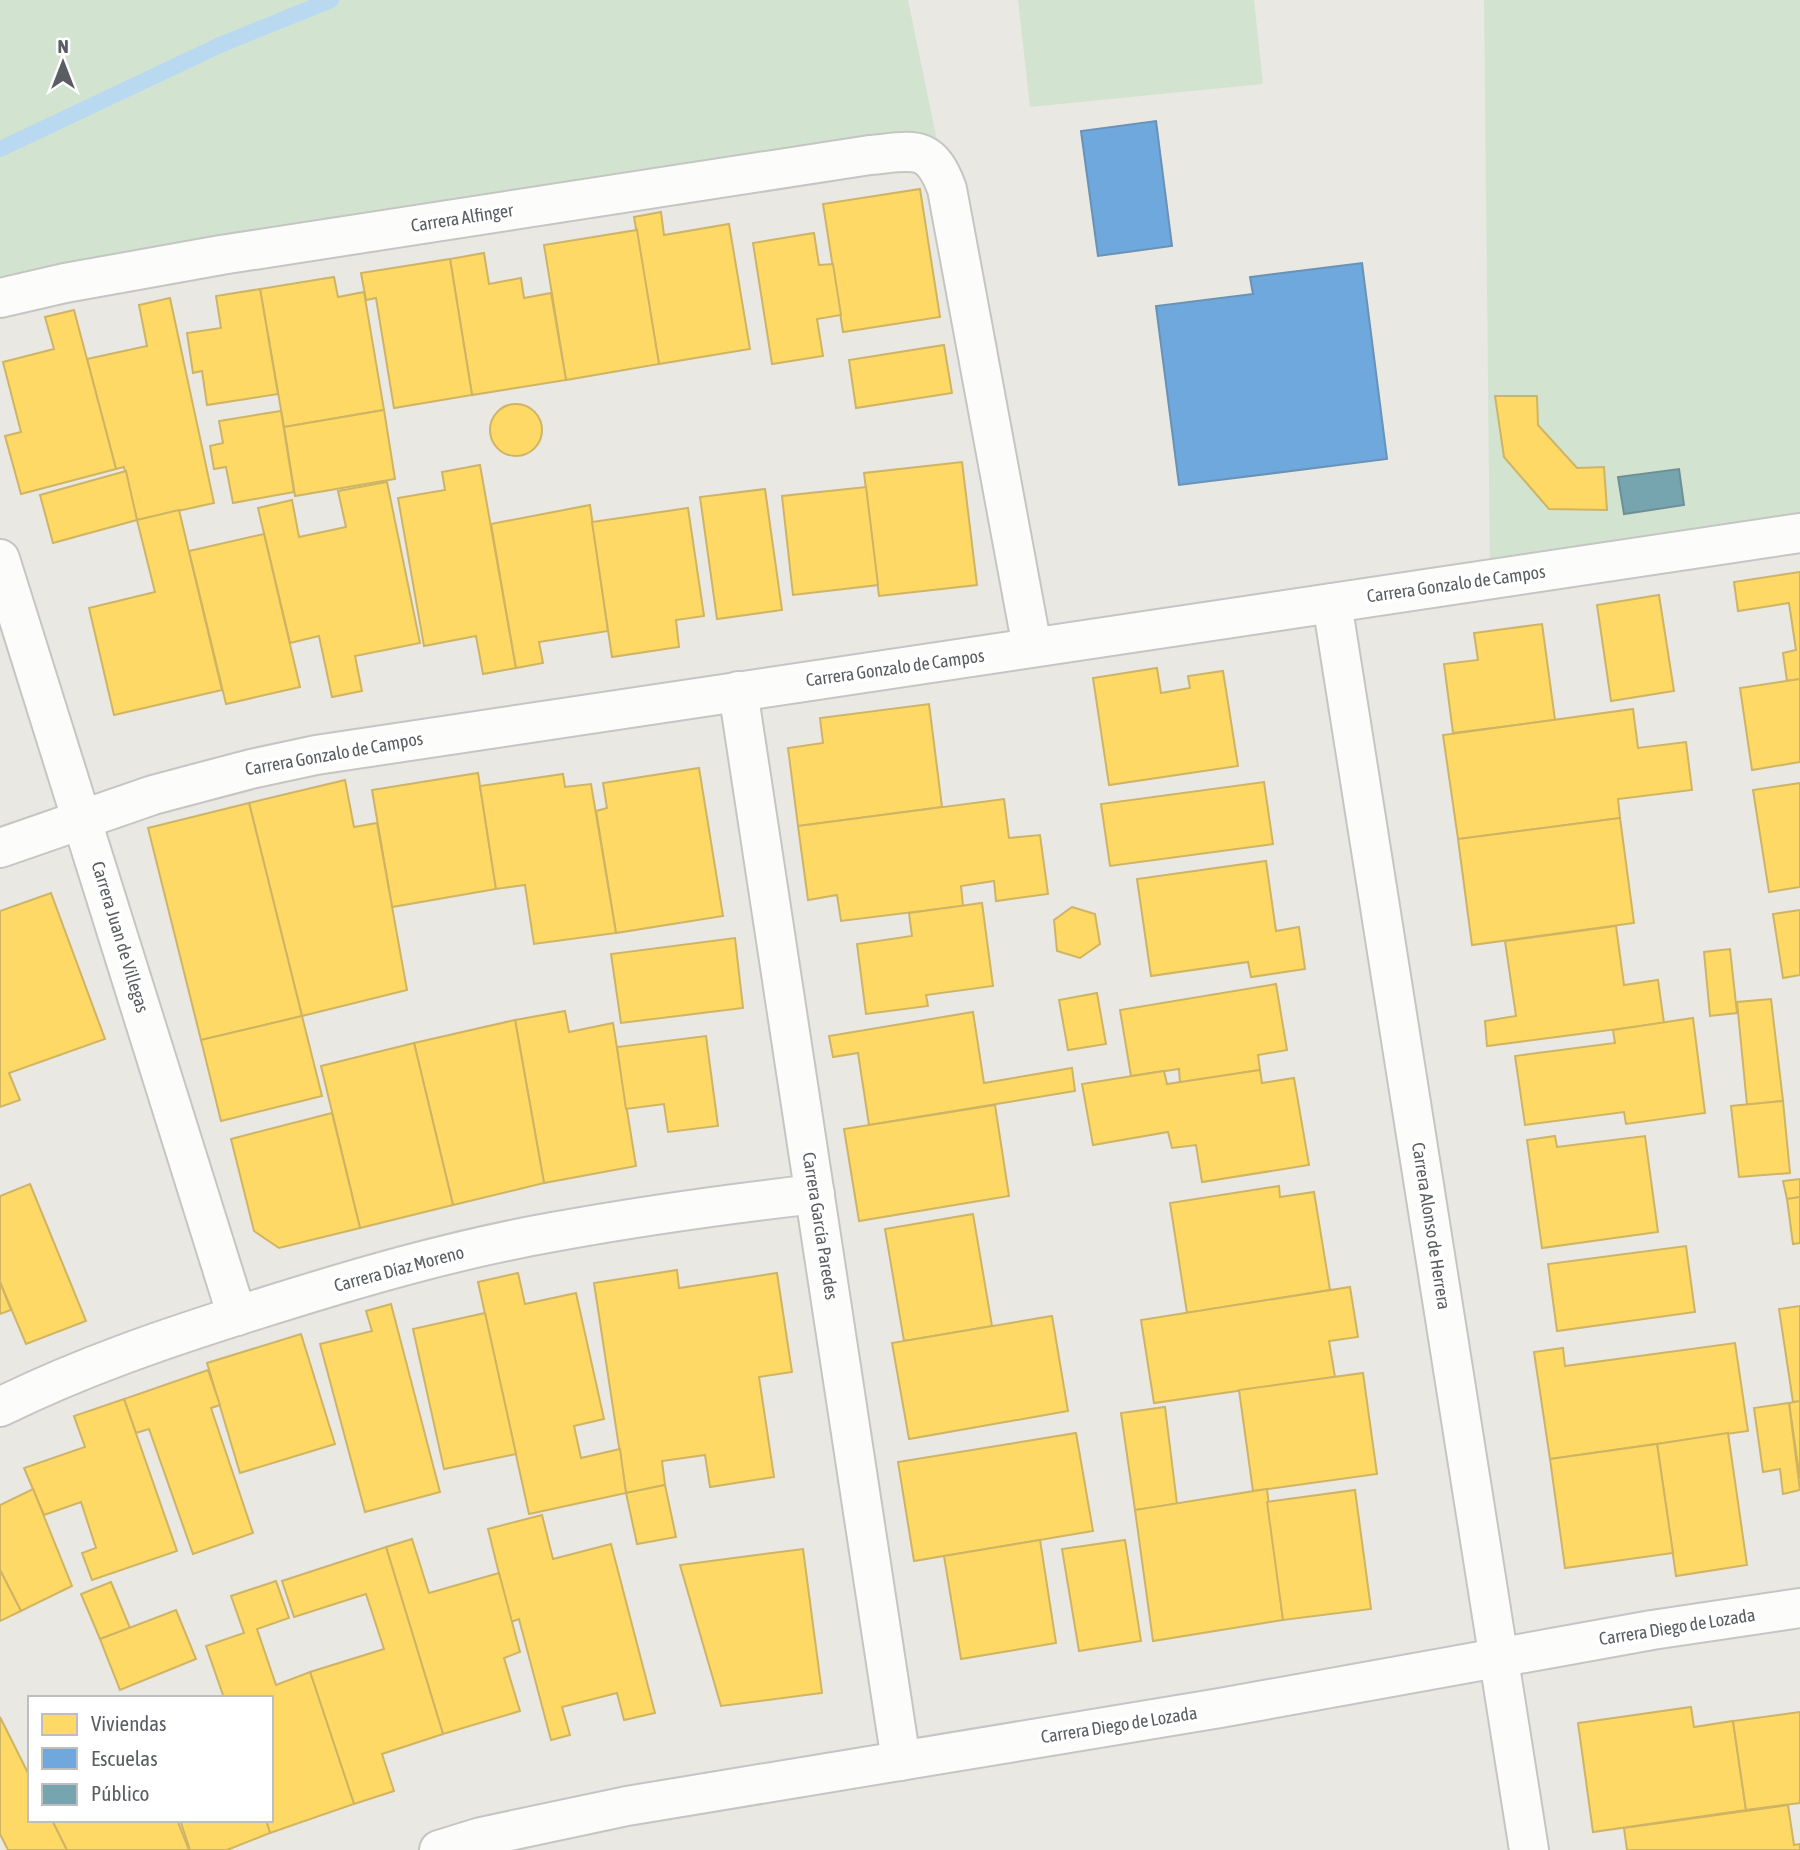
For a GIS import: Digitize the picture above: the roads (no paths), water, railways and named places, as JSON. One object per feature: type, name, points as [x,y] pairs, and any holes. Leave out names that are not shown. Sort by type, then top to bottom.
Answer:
[{"type":"street","name":"Carrera Alfinger","points":[[0,298],[65,283],[221,255],[870,155],[903,152],[927,155],[939,169],[947,189],[1032,648]]},
{"type":"street","name":"Carrera Gonzalo de Campos","points":[[0,848],[153,795],[316,755],[1800,533]]},
{"type":"street","name":"Carrera Juan de Villegas","points":[[0,559],[237,1316]]},
{"type":"street","name":"Carrera Alonso de Herrera","points":[[1332,603],[1529,1850]]},
{"type":"street","name":"Carrera García Paredes","points":[[738,691],[901,1762]]},
{"type":"street","name":"Carrera Díaz Moreno","points":[[0,1406],[142,1346],[437,1258],[551,1232],[700,1208],[815,1194]]},
{"type":"street","name":"Carrera Diego de Lozada","points":[[439,1850],[481,1837],[627,1806],[1234,1706],[1652,1630],[1800,1608]]},
{"type":"waterway","points":[[0,149],[220,45],[331,0]]}]
